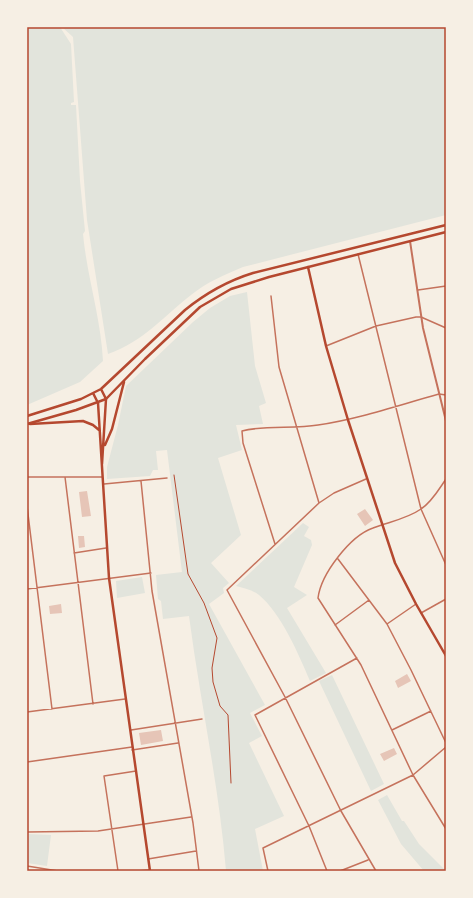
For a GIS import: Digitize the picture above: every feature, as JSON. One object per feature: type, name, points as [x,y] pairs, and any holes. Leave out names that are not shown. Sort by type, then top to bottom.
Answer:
[{"type":"main road","points":[[27,416],[58,407],[102,389],[185,310],[210,292],[240,277],[446,225]]},
{"type":"main road","points":[[27,424],[98,403],[106,399],[200,307],[216,297],[247,283],[446,232]]},
{"type":"main road","points":[[307,260],[326,346],[366,479],[394,563],[446,656]]},
{"type":"main road","points":[[104,447],[112,429],[124,382]]},
{"type":"main road","points":[[102,389],[106,399],[102,477]]},
{"type":"main road","points":[[94,393],[98,403],[109,578],[149,870]]},
{"type":"main road","points":[[27,424],[83,421],[93,425],[99,430]]},
{"type":"street","points":[[410,241],[421,317],[446,421]]},
{"type":"street","points":[[358,254],[421,509],[446,566]]},
{"type":"street","points":[[418,290],[446,286]]},
{"type":"street","points":[[272,296],[279,367],[319,503]]},
{"type":"street","points":[[326,346],[376,326],[421,317],[446,328]]},
{"type":"street","points":[[275,544],[243,443],[242,431],[297,428],[348,420],[439,394],[446,395]]},
{"type":"street","points":[[27,477],[102,477]]},
{"type":"street","points":[[65,477],[93,704]]},
{"type":"street","points":[[102,484],[167,478]]},
{"type":"street","points":[[366,479],[334,493],[319,503],[227,590],[285,697],[341,811],[376,871]]},
{"type":"street","points":[[446,479],[431,501],[421,509],[364,532],[354,540],[326,576],[318,598],[318,601],[357,658],[413,775],[446,829]]},
{"type":"street","points":[[141,481],[150,573],[199,871]]},
{"type":"street","points":[[27,506],[52,709]]},
{"type":"street","points":[[74,553],[106,548]]},
{"type":"street","points":[[338,559],[387,624],[446,743]]},
{"type":"street","points":[[27,589],[150,573]]},
{"type":"street","points":[[421,613],[446,599]]},
{"type":"street","points":[[335,625],[369,600]]},
{"type":"street","points":[[387,624],[416,604]]},
{"type":"street","points":[[327,871],[310,826],[255,715],[357,658]]},
{"type":"street","points":[[27,712],[125,699]]},
{"type":"street","points":[[392,730],[431,711]]},
{"type":"street","points":[[130,730],[202,719]]},
{"type":"street","points":[[27,762],[178,743]]},
{"type":"street","points":[[268,871],[263,848],[413,775],[446,747]]},
{"type":"street","points":[[118,871],[104,776],[136,771]]},
{"type":"street","points":[[27,832],[78,832],[112,829],[191,817]]},
{"type":"street","points":[[148,859],[196,851]]},
{"type":"street","points":[[340,871],[369,860]]},
{"type":"street","points":[[27,866],[58,871]]},
{"type":"street","points":[[372,866],[373,871]]},
{"type":"street","points":[[138,871],[149,870]]},
{"type":"path","points":[[174,475],[188,574],[206,610],[217,638],[212,668],[213,682],[220,706],[228,715],[231,783]]},
{"type":"shaded area","points":[[27,27],[60,27],[71,44],[74,102],[71,103],[71,105],[76,105],[80,181],[85,231],[83,234],[100,329],[103,361],[80,382],[27,405]]},
{"type":"shaded area","points":[[62,27],[446,27],[446,215],[243,267],[203,286],[142,336],[121,349],[108,354],[87,220],[73,37]]},
{"type":"shaded area","points":[[247,292],[255,366],[266,403],[259,406],[263,424],[236,425],[242,450],[218,458],[241,535],[211,563],[229,583],[223,588],[224,593],[209,604],[265,705],[250,713],[262,736],[249,743],[284,816],[255,829],[263,871],[226,871],[219,807],[189,616],[163,619],[161,601],[158,599],[156,575],[182,572],[167,450],[156,451],[158,470],[153,470],[150,476],[107,479],[107,467],[126,386],[193,322],[210,308],[230,296]]},
{"type":"shaded area","points":[[303,523],[309,527],[304,536],[311,540],[312,545],[294,587],[307,595],[287,608],[326,673],[310,681],[289,635],[275,612],[257,593],[236,586]]},
{"type":"shaded area","points":[[142,577],[145,593],[117,598],[116,581]]},
{"type":"shaded area","points":[[332,675],[384,784],[371,791],[319,681]]},
{"type":"shaded area","points":[[387,795],[402,821],[404,821],[419,844],[446,871],[424,871],[401,844],[378,800]]},
{"type":"shaded area","points":[[27,834],[51,835],[47,866],[27,863]]},
{"type":"building","points":[[87,491],[91,516],[82,517],[79,492]]},
{"type":"building","points":[[365,509],[373,520],[365,526],[357,514]]},
{"type":"building","points":[[78,536],[84,536],[85,547],[79,548]]},
{"type":"building","points":[[61,604],[62,613],[50,614],[49,606]]},
{"type":"building","points":[[407,674],[411,681],[398,688],[395,681]]},
{"type":"building","points":[[161,730],[163,741],[141,745],[139,733]]},
{"type":"building","points":[[394,748],[397,754],[384,761],[380,754]]}]
